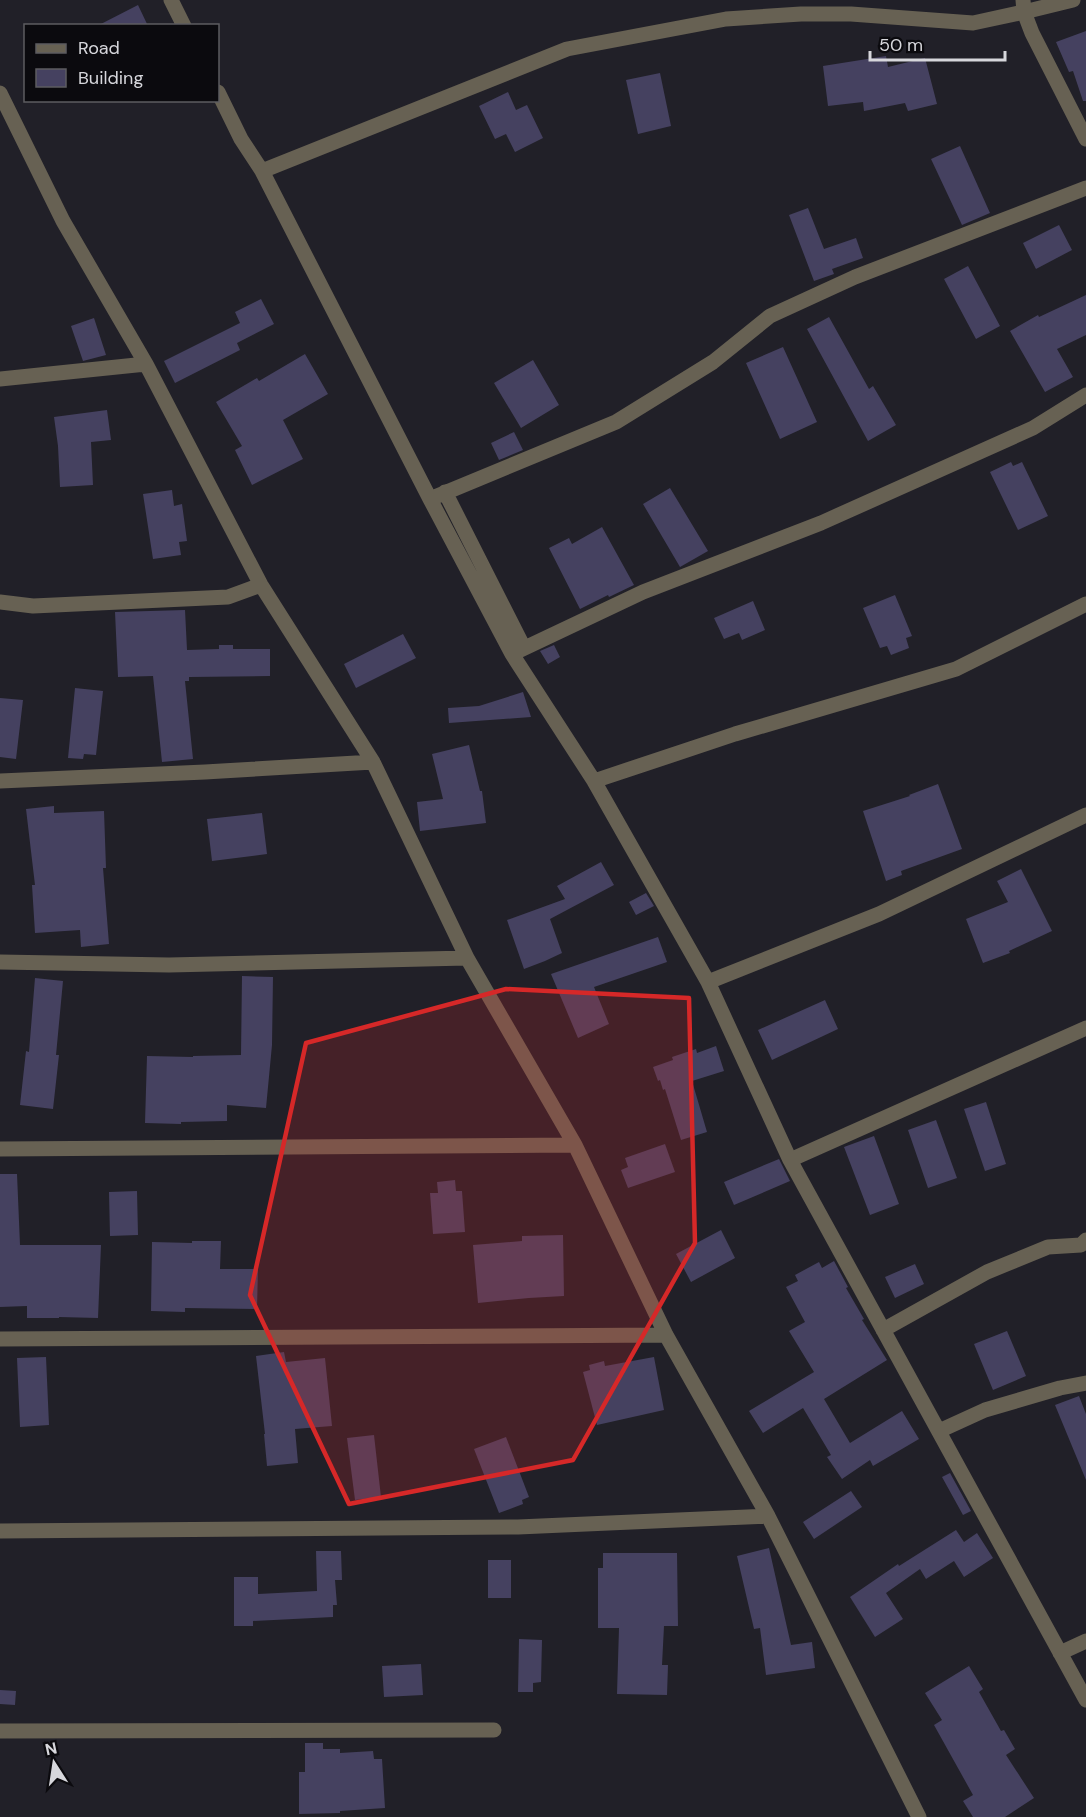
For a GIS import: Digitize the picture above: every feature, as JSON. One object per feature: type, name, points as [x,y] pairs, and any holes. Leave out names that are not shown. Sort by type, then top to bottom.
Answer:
[{"type":"street","points":[[171,0],[183,24]]},
{"type":"street","points":[[262,171],[567,49],[726,19],[851,14],[973,23],[1023,6],[1073,0]]},
{"type":"street","points":[[1023,6],[1032,33],[1086,139]]},
{"type":"street","points":[[0,93],[63,221],[146,364],[261,585],[373,762],[467,958],[575,1145],[666,1335],[768,1516],[919,1817]]},
{"type":"street","points":[[219,94],[241,139],[262,171],[430,499],[708,982],[790,1160],[1086,1700]]},
{"type":"street","points":[[430,499],[616,422],[713,362],[770,316],[855,277],[1086,188]]},
{"type":"street","points":[[0,379],[146,364]]},
{"type":"street","points":[[518,651],[642,592],[821,523],[1022,433],[1086,396]]},
{"type":"street","points":[[445,492],[518,651]]},
{"type":"street","points":[[0,602],[33,606],[228,597],[261,585]]},
{"type":"street","points":[[594,781],[735,734],[956,669],[1086,604]]},
{"type":"street","points":[[0,781],[373,762]]},
{"type":"street","points":[[708,982],[879,914],[1086,815]]},
{"type":"street","points":[[0,962],[170,965],[467,958]]},
{"type":"street","points":[[790,1160],[1086,1028]]},
{"type":"street","points":[[0,1149],[575,1145]]},
{"type":"street","points":[[883,1330],[987,1272],[1048,1247],[1081,1245],[1086,1240]]},
{"type":"street","points":[[0,1339],[666,1335]]},
{"type":"street","points":[[939,1431],[985,1410],[1060,1388],[1086,1383]]},
{"type":"street","points":[[0,1531],[518,1527],[768,1516]]},
{"type":"street","points":[[1060,1653],[1086,1641]]},
{"type":"street","points":[[0,1731],[494,1730]]},
{"type":"highlighted area","points":[[506,989],[689,998],[695,1243],[573,1460],[349,1504],[250,1295],[306,1043]]},
{"type":"building","points":[[138,5],[147,24],[101,24]]},
{"type":"building","points":[[1086,31],[1086,101],[1083,101],[1073,71],[1069,72],[1056,42]]},
{"type":"building","points":[[886,56],[888,67],[925,58],[937,104],[908,111],[905,103],[864,111],[863,102],[828,106],[823,66]]},
{"type":"building","points":[[660,73],[671,126],[638,134],[626,80]]},
{"type":"building","points":[[508,92],[516,110],[527,105],[543,138],[515,152],[506,134],[495,139],[479,106]]},
{"type":"building","points":[[960,146],[990,213],[962,225],[931,159]]},
{"type":"building","points":[[808,208],[824,249],[856,238],[863,258],[832,269],[834,274],[814,281],[789,215]]},
{"type":"building","points":[[1059,225],[1072,250],[1036,269],[1023,243]]},
{"type":"building","points":[[968,266],[1000,326],[976,339],[944,279]]},
{"type":"building","points":[[1086,295],[1086,335],[1057,349],[1073,377],[1045,392],[1010,331],[1038,315],[1039,317]]},
{"type":"building","points":[[261,299],[274,324],[237,343],[240,350],[175,383],[164,361],[240,323],[235,312]]},
{"type":"building","points":[[829,317],[869,389],[873,386],[896,425],[868,441],[807,329]]},
{"type":"building","points":[[94,318],[106,355],[83,361],[71,326]]},
{"type":"building","points":[[783,347],[817,422],[780,439],[746,363]]},
{"type":"building","points":[[305,354],[328,394],[283,420],[303,459],[252,485],[235,450],[242,446],[216,402],[257,378],[259,381]]},
{"type":"building","points":[[533,360],[559,405],[521,428],[494,383]]},
{"type":"building","points":[[107,410],[111,440],[91,442],[93,485],[60,487],[54,417]]},
{"type":"building","points":[[514,432],[523,450],[499,460],[491,443]]},
{"type":"building","points":[[1011,462],[1013,466],[1022,462],[1048,516],[1018,530],[990,472]]},
{"type":"building","points":[[670,488],[708,551],[680,567],[643,504]]},
{"type":"building","points":[[172,490],[174,506],[182,504],[187,541],[179,542],[181,555],[153,559],[143,494]]},
{"type":"building","points":[[602,527],[634,585],[580,609],[549,548],[569,538],[572,544]]},
{"type":"building","points":[[895,595],[912,636],[906,638],[909,648],[891,655],[887,646],[880,648],[863,608]]},
{"type":"building","points":[[753,601],[765,630],[742,640],[739,633],[724,639],[714,618]]},
{"type":"building","points":[[185,610],[187,650],[219,649],[219,645],[233,645],[233,649],[270,649],[270,676],[189,677],[189,681],[185,681],[193,759],[162,762],[153,676],[118,677],[115,612]]},
{"type":"building","points":[[403,634],[416,658],[356,688],[344,664]]},
{"type":"building","points":[[554,645],[560,657],[548,664],[540,651]]},
{"type":"building","points":[[75,688],[103,691],[96,755],[84,754],[83,759],[68,758]]},
{"type":"building","points":[[523,692],[531,717],[449,723],[448,708],[479,706]]},
{"type":"building","points":[[0,698],[23,700],[16,759],[0,757]]},
{"type":"building","points":[[469,745],[480,791],[482,791],[486,823],[420,831],[417,802],[443,799],[432,754]]},
{"type":"building","points":[[938,784],[962,849],[901,871],[902,875],[886,881],[863,811],[910,796]]},
{"type":"building","points":[[54,806],[54,813],[104,811],[106,868],[103,868],[109,944],[81,947],[80,930],[35,933],[32,885],[35,885],[26,809]]},
{"type":"building","points":[[262,813],[267,854],[212,861],[207,819]]},
{"type":"building","points":[[601,862],[614,885],[550,919],[562,953],[524,969],[507,920],[565,899],[557,886]]},
{"type":"building","points":[[1021,869],[1052,931],[1009,951],[1010,953],[983,963],[966,919],[1008,902],[997,881]]},
{"type":"building","points":[[646,893],[654,906],[636,915],[629,902]]},
{"type":"building","points":[[658,937],[667,962],[594,987],[609,1024],[578,1038],[551,974]]},
{"type":"building","points":[[242,976],[273,977],[272,1045],[266,1108],[227,1105],[227,1121],[181,1122],[181,1124],[145,1123],[147,1056],[241,1055]]},
{"type":"building","points":[[35,978],[63,981],[53,1109],[20,1105],[26,1051],[29,1052]]},
{"type":"building","points":[[825,1000],[838,1029],[772,1060],[758,1030]]},
{"type":"building","points":[[716,1046],[724,1071],[692,1081],[707,1132],[681,1140],[665,1089],[663,1090],[660,1080],[658,1081],[653,1067],[673,1060],[672,1057],[696,1049],[697,1053]]},
{"type":"building","points":[[986,1102],[1006,1164],[985,1171],[964,1109]]},
{"type":"building","points":[[936,1120],[957,1178],[928,1188],[908,1130]]},
{"type":"building","points":[[874,1136],[899,1204],[870,1215],[844,1147]]},
{"type":"building","points":[[665,1144],[675,1172],[628,1188],[621,1170],[628,1167],[625,1158]]},
{"type":"building","points":[[779,1159],[790,1181],[734,1205],[724,1182]]},
{"type":"building","points":[[0,1174],[17,1174],[20,1245],[101,1245],[98,1318],[27,1318],[27,1306],[0,1307]]},
{"type":"building","points":[[455,1180],[456,1191],[462,1191],[465,1232],[433,1234],[430,1193],[438,1193],[437,1182]]},
{"type":"building","points":[[137,1191],[138,1235],[110,1236],[109,1192]]},
{"type":"building","points":[[721,1230],[735,1258],[691,1282],[676,1254]]},
{"type":"building","points":[[563,1235],[564,1296],[478,1303],[473,1245],[522,1241],[522,1236]]},
{"type":"building","points":[[192,1241],[221,1241],[220,1269],[258,1269],[257,1309],[185,1308],[185,1312],[151,1311],[152,1242],[192,1243]]},
{"type":"building","points":[[834,1261],[864,1319],[862,1320],[887,1360],[824,1399],[850,1443],[902,1411],[919,1439],[873,1466],[870,1460],[842,1479],[827,1457],[831,1455],[803,1408],[763,1433],[749,1411],[814,1372],[789,1331],[805,1322],[786,1287],[798,1281],[795,1275],[819,1262],[822,1268]]},
{"type":"building","points":[[915,1264],[924,1284],[895,1298],[885,1277]]},
{"type":"building","points":[[1007,1331],[1026,1376],[993,1390],[974,1344]]},
{"type":"building","points":[[284,1352],[286,1362],[325,1358],[332,1426],[295,1429],[298,1463],[267,1466],[256,1356]]},
{"type":"building","points":[[46,1357],[49,1425],[20,1427],[17,1358]]},
{"type":"building","points":[[654,1357],[664,1410],[597,1425],[583,1372],[590,1370],[589,1365],[604,1361],[605,1366]]},
{"type":"building","points":[[1079,1396],[1086,1414],[1086,1480],[1055,1405]]},
{"type":"building","points":[[374,1435],[381,1497],[355,1500],[347,1438]]},
{"type":"building","points":[[506,1437],[529,1497],[522,1500],[523,1504],[499,1513],[474,1449]]},
{"type":"building","points":[[950,1473],[971,1511],[963,1515],[942,1477]]},
{"type":"building","points":[[851,1491],[862,1507],[814,1539],[803,1522]]},
{"type":"building","points":[[956,1530],[964,1542],[977,1533],[993,1558],[964,1577],[954,1561],[926,1579],[920,1569],[886,1593],[903,1619],[875,1637],[850,1597],[898,1564],[899,1566]]},
{"type":"building","points":[[769,1548],[791,1645],[812,1642],[815,1668],[766,1675],[760,1628],[754,1629],[737,1556]]},
{"type":"building","points":[[316,1551],[341,1551],[342,1580],[335,1580],[337,1605],[333,1605],[333,1617],[253,1621],[253,1626],[234,1626],[234,1577],[258,1577],[258,1594],[317,1591]]},
{"type":"building","points":[[603,1553],[677,1553],[678,1626],[664,1626],[662,1665],[668,1665],[667,1695],[617,1694],[619,1628],[598,1628],[598,1568],[603,1568]]},
{"type":"building","points":[[488,1560],[511,1560],[511,1598],[488,1598]]},
{"type":"building","points":[[519,1639],[542,1640],[541,1682],[533,1683],[533,1692],[518,1692]]},
{"type":"building","points":[[421,1664],[423,1695],[384,1697],[382,1666]]},
{"type":"building","points":[[969,1666],[983,1689],[979,1692],[1001,1731],[1004,1730],[1015,1749],[1006,1755],[1034,1798],[1005,1817],[973,1817],[963,1801],[973,1795],[934,1725],[942,1720],[925,1693]]},
{"type":"building","points":[[0,1690],[16,1691],[15,1705],[0,1704]]},
{"type":"building","points":[[305,1743],[323,1743],[323,1749],[340,1749],[340,1753],[373,1751],[374,1759],[382,1759],[385,1808],[340,1811],[340,1813],[299,1814],[299,1772],[305,1772]]}]
